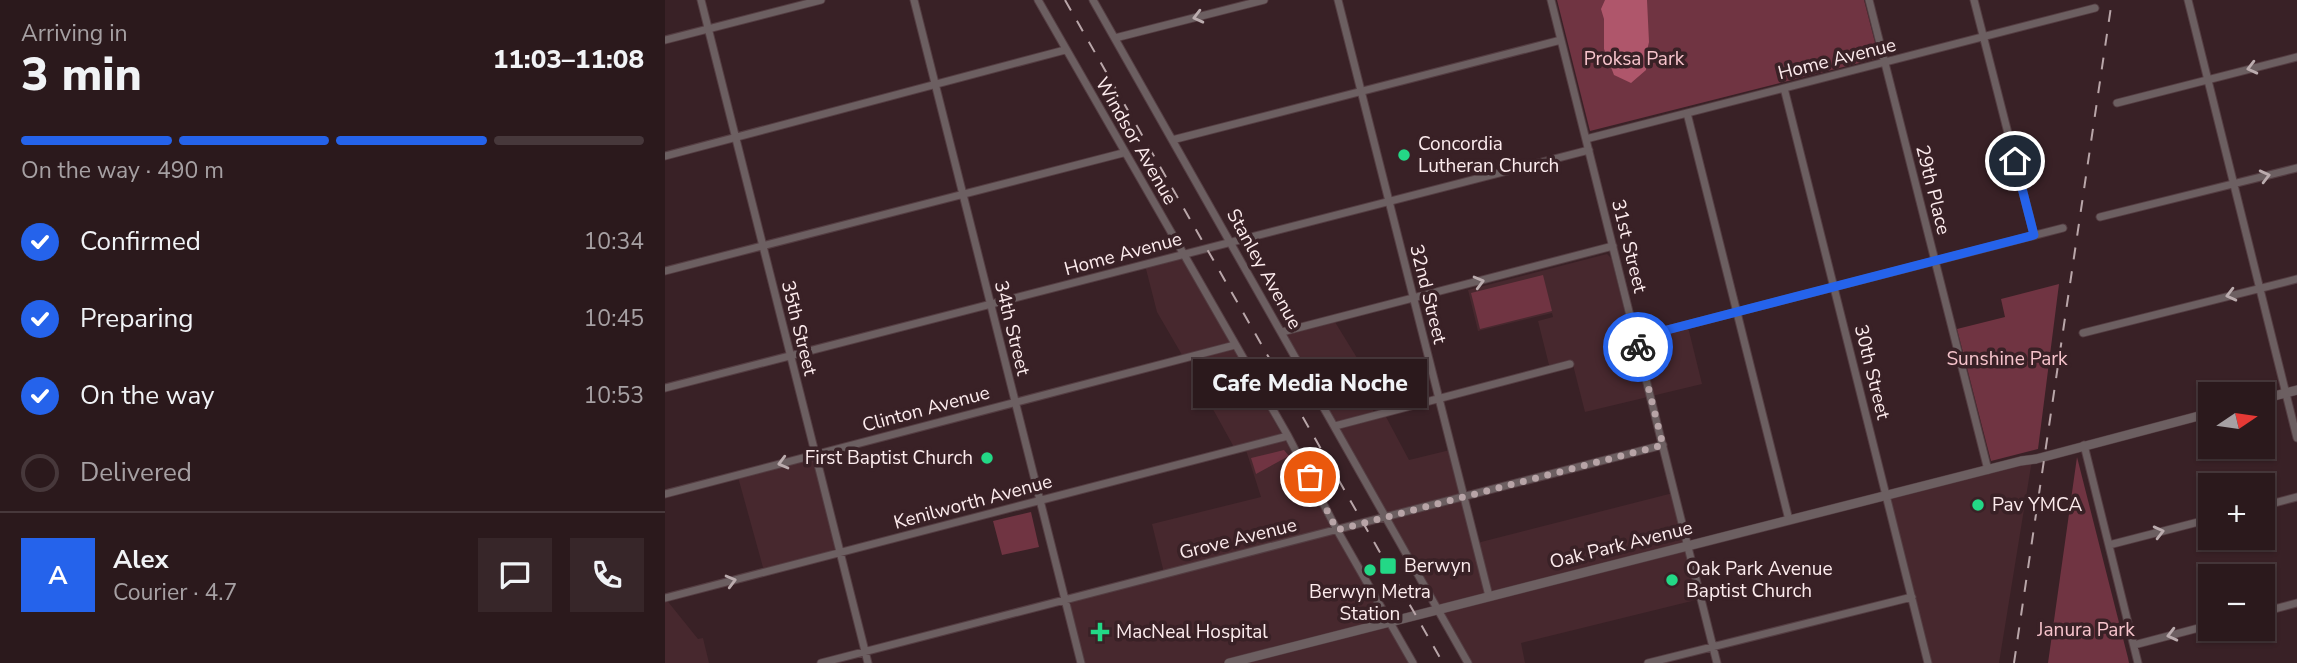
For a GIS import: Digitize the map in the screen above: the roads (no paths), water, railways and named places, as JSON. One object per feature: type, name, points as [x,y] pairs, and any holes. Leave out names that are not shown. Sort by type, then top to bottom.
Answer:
[{"type":"street","name":"35th Street","points":[[701,0],[868,663]]},
{"type":"street","points":[[665,40],[821,0]]},
{"type":"street","name":"34th Street","points":[[913,0],[1081,663]]},
{"type":"street","name":"Windsor Avenue","points":[[1038,0],[1123,153],[1288,436],[1337,530],[1413,663]]},
{"type":"street","name":"Stanley Avenue","points":[[1093,0],[1468,663]]},
{"type":"street","points":[[1115,38],[1264,0]]},
{"type":"street","name":"32nd Street","points":[[1338,0],[1489,596]]},
{"type":"street","name":"31st Street","points":[[1551,0],[1717,663]]},
{"type":"street","name":"29th Place","points":[[1869,0],[1988,470]]},
{"type":"street","points":[[1974,0],[2034,235]]},
{"type":"street","points":[[2188,0],[2297,438]]},
{"type":"street","name":"Home Avenue","points":[[1586,139],[2095,8]]},
{"type":"street","points":[[1172,140],[1561,40]]},
{"type":"street","points":[[665,156],[1065,50]]},
{"type":"street","points":[[2117,103],[2297,57]]},
{"type":"street","name":"30th Street","points":[[1784,88],[1928,663]]},
{"type":"street","points":[[1687,113],[1789,520]]},
{"type":"street","name":"Home Avenue","points":[[665,388],[1588,150]]},
{"type":"street","points":[[665,271],[1123,153]]},
{"type":"street","points":[[2100,217],[2297,168]]},
{"type":"street","points":[[1636,338],[2063,228]]},
{"type":"street","points":[[1282,332],[1613,246]]},
{"type":"street","points":[[2083,333],[2297,279]]},
{"type":"street","name":"Clinton Avenue","points":[[665,494],[1235,345]]},
{"type":"street","points":[[1335,426],[1570,364]]},
{"type":"street","points":[[2275,396],[2297,390]]},
{"type":"street","name":"Oak Park Avenue","points":[[1229,663],[1988,470],[2055,448],[2071,448],[2198,415]]},
{"type":"street","name":"Kenilworth Avenue","points":[[665,598],[1288,436]]},
{"type":"street","name":"Grove Avenue","points":[[821,663],[1663,445]]},
{"type":"street","points":[[2084,445],[2139,663]]},
{"type":"street","points":[[2275,503],[2297,497]]},
{"type":"street","points":[[2109,545],[2198,522]]},
{"type":"street","points":[[1648,663],[1912,597]]},
{"type":"street","points":[[2275,609],[2297,603]]},
{"type":"street","points":[[2134,645],[2198,628]]},
{"type":"railway","points":[[1065,0],[1443,663]]},
{"type":"railway","points":[[2014,663],[2112,0]]},
{"type":"place","name":"Concordia Lutheran Church","points":[[1404,155]]},
{"type":"place","name":"First Baptist Church","points":[[987,458]]},
{"type":"place","name":"Cafe Media Noche","points":[[1310,477]]},
{"type":"place","name":"Pav YMCA","points":[[1978,505]]},
{"type":"place","name":"Berwyn","points":[[1388,566]]},
{"type":"place","name":"Berwyn Metra Station","points":[[1370,570]]},
{"type":"place","name":"Oak Park Avenue Baptist Church","points":[[1672,580]]},
{"type":"place","name":"MacNeal Hospital","points":[[1100,632]]},
{"type":"park label","name":"Proksa Park","points":[[1634,59]]},
{"type":"park label","name":"Sunshine Park","points":[[2007,359]]},
{"type":"park label","name":"Janura Park","points":[[2086,630]]}]
